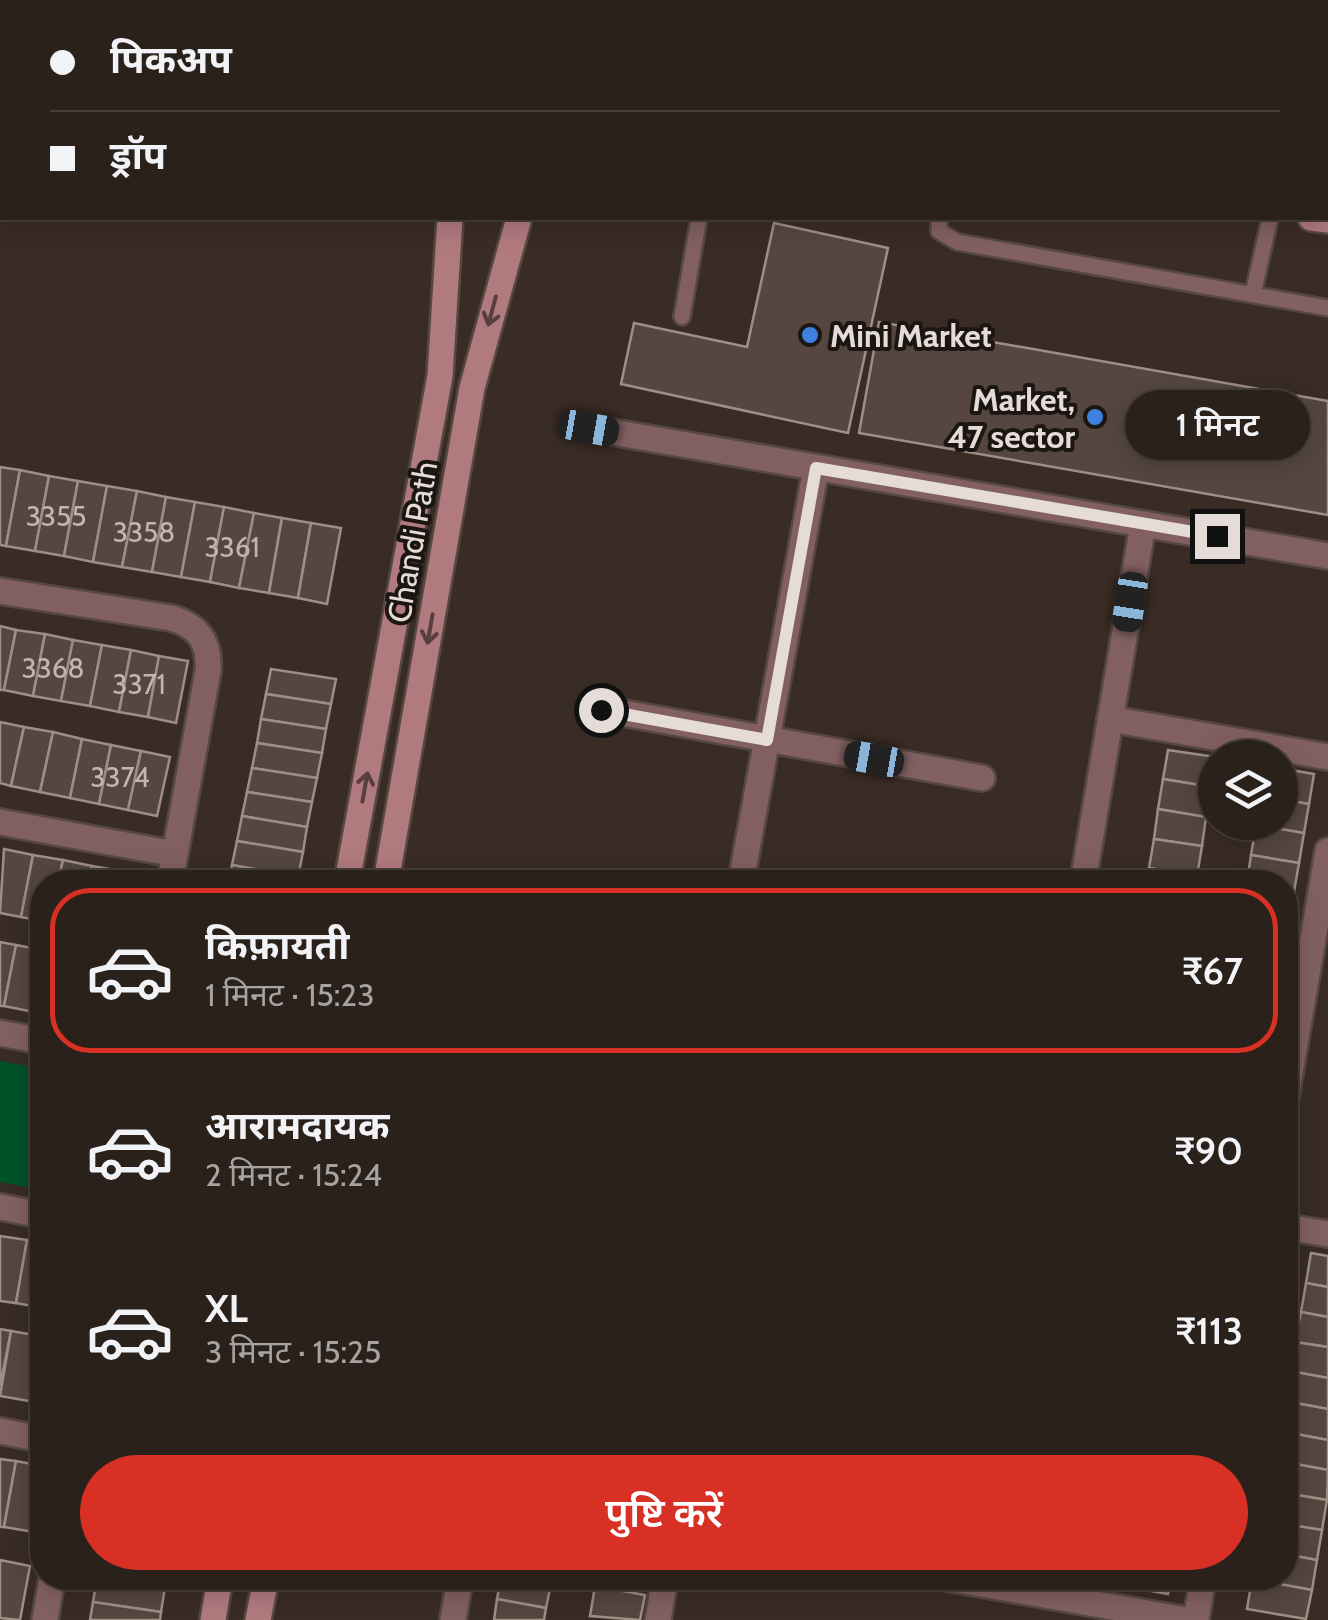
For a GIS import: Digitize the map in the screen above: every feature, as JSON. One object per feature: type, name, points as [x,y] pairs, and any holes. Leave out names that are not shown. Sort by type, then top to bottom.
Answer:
[{"type":"main road","name":"Chandi Path","points":[[349,870],[440,376],[450,220]]},
{"type":"main road","name":"Chandi Path","points":[[388,870],[472,388],[518,220]]},
{"type":"main road","points":[[212,1620],[218,1590]]},
{"type":"main road","points":[[258,1620],[264,1590]]},
{"type":"street","points":[[589,428],[1328,556]]},
{"type":"street","points":[[743,870],[816,468]]},
{"type":"street","points":[[1085,870],[1143,524]]},
{"type":"street","points":[[0,590],[170,618],[195,629],[205,642],[208,671],[172,870]]},
{"type":"street","points":[[601,710],[982,778]]},
{"type":"street","points":[[1110,720],[1328,757]]},
{"type":"street","points":[[0,822],[175,854]]},
{"type":"street","points":[[1298,1026],[1328,851]]},
{"type":"street","points":[[0,1033],[30,1039]]},
{"type":"street","points":[[0,1207],[30,1213]]},
{"type":"street","points":[[1298,1229],[1328,1234]]},
{"type":"street","points":[[0,1431],[30,1437]]},
{"type":"street","points":[[44,1620],[50,1590]]},
{"type":"street","points":[[453,1620],[458,1590]]},
{"type":"street","points":[[658,1620],[663,1590]]},
{"type":"street","points":[[1021,1590],[1186,1620]]},
{"type":"street","points":[[1196,1620],[1201,1590]]},
{"type":"lane","points":[[682,317],[699,220]]},
{"type":"lane","points":[[939,220],[940,231],[958,242],[1328,308]]},
{"type":"lane","points":[[1252,294],[1270,220]]},
{"type":"green space","points":[[0,1061],[30,1067],[30,1188],[0,1182]]},
{"type":"building","name":"Mini Market","points":[[774,223],[888,248],[848,433],[621,384],[634,323],[747,347]]},
{"type":"building","name":"Market, 47 sector","points":[[879,322],[1328,401],[1328,515],[859,433]]},
{"type":"building","points":[[0,467],[20,470],[6,546],[0,545]]},
{"type":"building","points":[[20,470],[49,476],[35,551],[6,546]]},
{"type":"building","points":[[49,476],[78,481],[64,556],[35,551]]},
{"type":"building","points":[[78,481],[107,486],[93,562],[64,556]]},
{"type":"building","points":[[107,486],[137,491],[122,567],[93,562]]},
{"type":"building","points":[[137,491],[166,497],[152,572],[122,567]]},
{"type":"building","points":[[166,497],[195,502],[181,577],[152,572]]},
{"type":"building","points":[[195,502],[224,507],[210,582],[181,577]]},
{"type":"building","points":[[224,507],[254,513],[239,588],[210,582]]},
{"type":"building","points":[[254,513],[282,518],[269,593],[239,588]]},
{"type":"building","points":[[282,518],[311,523],[298,598],[269,593]]},
{"type":"building","points":[[311,523],[341,528],[327,604],[298,598]]},
{"type":"building","points":[[0,626],[16,630],[4,690],[0,690]]},
{"type":"building","points":[[16,630],[45,634],[33,696],[4,690]]},
{"type":"building","points":[[45,634],[73,640],[61,701],[33,696]]},
{"type":"building","points":[[73,640],[102,645],[90,706],[61,701]]},
{"type":"building","points":[[102,645],[131,650],[119,712],[90,706]]},
{"type":"building","points":[[131,650],[159,656],[148,717],[119,712]]},
{"type":"building","points":[[159,656],[188,661],[176,723],[148,717]]},
{"type":"building","points":[[271,669],[336,679],[331,704],[266,694]]},
{"type":"building","points":[[266,694],[331,704],[326,729],[261,719]]},
{"type":"building","points":[[261,719],[326,729],[322,753],[257,743]]},
{"type":"building","points":[[0,722],[24,727],[11,786],[0,783]]},
{"type":"building","points":[[24,727],[53,732],[40,792],[11,786]]},
{"type":"building","points":[[53,732],[82,739],[70,798],[40,792]]},
{"type":"building","points":[[82,739],[111,745],[99,804],[70,798]]},
{"type":"building","points":[[257,743],[322,753],[317,778],[252,768]]},
{"type":"building","points":[[111,745],[141,751],[128,810],[99,804]]},
{"type":"building","points":[[1168,750],[1198,754],[1198,785],[1163,779]]},
{"type":"building","points":[[141,751],[170,757],[157,816],[128,810]]},
{"type":"building","points":[[252,768],[317,778],[312,802],[247,792]]},
{"type":"building","points":[[1298,771],[1314,774],[1309,804],[1298,802]]},
{"type":"building","points":[[1163,779],[1198,785],[1198,816],[1158,809]]},
{"type":"building","points":[[247,792],[312,802],[307,827],[242,816]]},
{"type":"building","points":[[1298,802],[1309,804],[1304,833],[1298,832]]},
{"type":"building","points":[[1158,809],[1198,816],[1198,840],[1203,840],[1202,846],[1154,839]]},
{"type":"building","points":[[242,816],[307,827],[303,852],[237,841]]},
{"type":"building","points":[[1298,832],[1304,833],[1299,863],[1251,855],[1254,840],[1298,840]]},
{"type":"building","points":[[1154,839],[1202,846],[1198,870],[1149,868]]},
{"type":"building","points":[[237,841],[303,852],[299,870],[232,865]]},
{"type":"building","points":[[4,849],[33,855],[21,917],[0,913]]},
{"type":"building","points":[[33,855],[63,860],[61,870],[30,870]]},
{"type":"building","points":[[1251,855],[1299,863],[1298,870],[1249,870]]},
{"type":"building","points":[[63,860],[92,866],[91,870],[61,870]]},
{"type":"building","points":[[232,865],[260,870],[231,870]]},
{"type":"building","points":[[30,870],[30,919],[21,917]]},
{"type":"building","points":[[0,942],[16,945],[4,1006],[0,1006]]},
{"type":"building","points":[[16,945],[30,948],[30,1011],[4,1006]]},
{"type":"building","points":[[0,1236],[27,1240],[16,1303],[0,1301]]},
{"type":"building","points":[[27,1240],[30,1306],[16,1303]]},
{"type":"building","points":[[1311,1253],[1328,1256],[1328,1287],[1306,1283]]},
{"type":"building","points":[[1306,1283],[1328,1287],[1328,1317],[1301,1312]]},
{"type":"building","points":[[1301,1312],[1328,1317],[1328,1347],[1298,1342]]},
{"type":"building","points":[[0,1329],[11,1331],[0,1386]]},
{"type":"building","points":[[11,1331],[30,1334],[29,1401],[0,1396]]},
{"type":"building","points":[[1298,1342],[1328,1347],[1328,1378],[1298,1372]]},
{"type":"building","points":[[1298,1372],[1328,1378],[1328,1409],[1298,1403]]},
{"type":"building","points":[[1298,1403],[1328,1409],[1328,1440],[1298,1434]]},
{"type":"building","points":[[1298,1434],[1328,1440],[1328,1470],[1298,1464]]},
{"type":"building","points":[[0,1459],[16,1461],[4,1527],[0,1527]]},
{"type":"building","points":[[16,1461],[30,1464],[30,1531],[4,1527]]},
{"type":"building","points":[[1298,1464],[1328,1470],[1327,1500],[1298,1495]]},
{"type":"building","points":[[1298,1495],[1327,1500],[1322,1530],[1298,1526]]},
{"type":"building","points":[[1298,1526],[1322,1530],[1317,1560],[1298,1556]]},
{"type":"building","points":[[1298,1556],[1317,1560],[1312,1590],[1298,1587]]},
{"type":"building","points":[[0,1560],[30,1566],[20,1620],[0,1618]]},
{"type":"building","points":[[95,1590],[165,1590],[161,1612],[93,1602]]},
{"type":"building","points":[[499,1590],[550,1590],[546,1608],[497,1599]]},
{"type":"building","points":[[594,1590],[645,1595],[640,1620],[590,1616]]},
{"type":"building","points":[[1250,1590],[1312,1590],[1306,1619],[1247,1609]]},
{"type":"building","points":[[497,1599],[546,1608],[544,1620],[494,1620]]},
{"type":"building","points":[[93,1602],[161,1612],[160,1620],[90,1620]]},
{"type":"place","name":"Mini Market","points":[[810,335]]},
{"type":"place","name":"Market, 47 sector","points":[[1095,417]]},
{"type":"route","points":[[601,710],[767,740],[816,468],[1217,536]]}]
